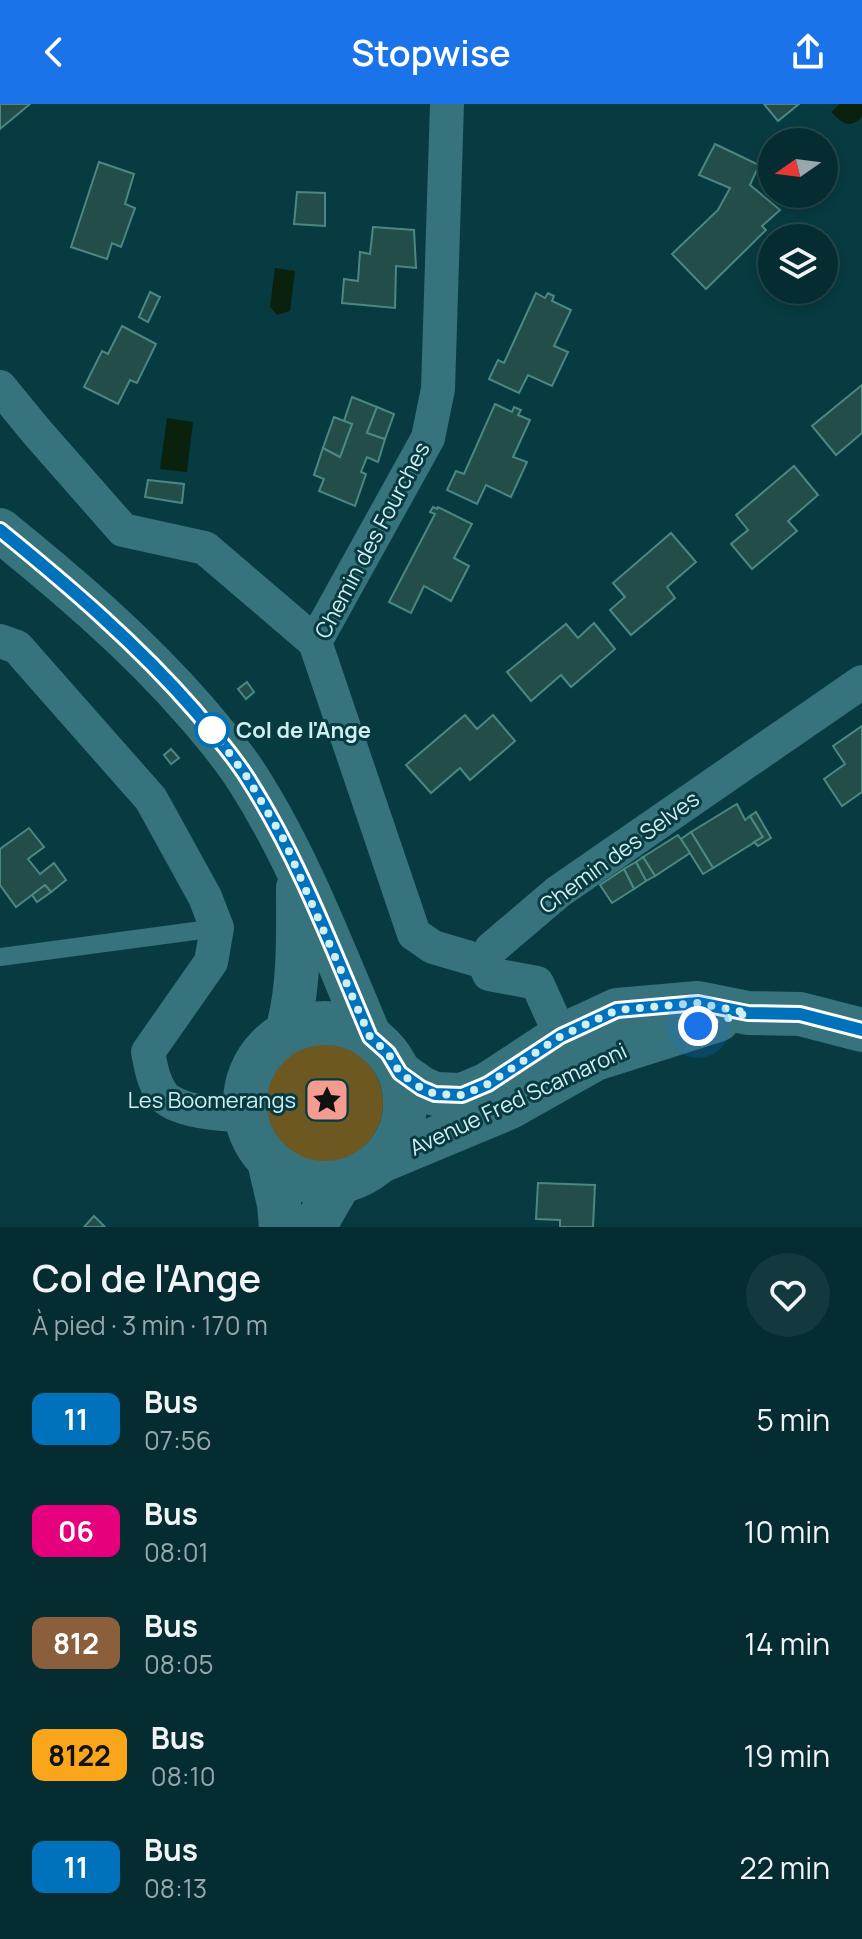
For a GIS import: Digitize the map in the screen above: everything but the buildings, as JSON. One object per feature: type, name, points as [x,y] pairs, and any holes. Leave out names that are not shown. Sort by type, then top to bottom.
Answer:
[{"type":"main road","points":[[0,530],[117,630],[212,730],[247,777],[284,840],[370,1037]]},
{"type":"main road","points":[[287,1032],[294,1007],[299,966],[297,868]]},
{"type":"main road","name":"Avenue Fred Scamaroni","points":[[400,1073],[435,1094],[462,1095],[488,1084],[561,1036],[617,1010],[698,1003],[748,1013],[800,1014],[862,1030]]},
{"type":"main road","name":"Avenue Fred Scamaroni","points":[[381,1161],[508,1108],[595,1059],[748,1013]]},
{"type":"main road","points":[[329,1023],[351,1027],[370,1037],[388,1053],[400,1073],[405,1096],[404,1120],[395,1142],[381,1161],[363,1175],[340,1182],[321,1184],[285,1173],[269,1161],[254,1140],[246,1115],[246,1091],[253,1067],[267,1047],[287,1032],[307,1025],[329,1023]]},
{"type":"main road","points":[[269,1161],[281,1227]]},
{"type":"main road","points":[[314,1227],[340,1182]]},
{"type":"street","name":"Chemin des Fourches","points":[[447,104],[438,389],[428,438],[315,642],[414,934],[433,947],[484,962]]},
{"type":"street","points":[[0,387],[123,530],[205,548],[315,642]]},
{"type":"street","points":[[0,641],[17,647],[151,799],[205,897],[217,928],[211,962],[148,1052],[152,1076],[164,1097],[190,1109],[222,1115],[246,1115]]},
{"type":"street","name":"Chemin des Selves","points":[[484,962],[491,949],[558,892],[862,682]]},
{"type":"street","points":[[484,962],[489,974],[537,983],[561,1036],[562,1055],[516,1087],[508,1108]]},
{"type":"lane","points":[[0,957],[217,928]]},
{"type":"shaded area","points":[[840,104],[862,104],[862,117],[849,124],[842,121],[831,112]]},
{"type":"shaded area","points":[[275,268],[295,271],[290,311],[277,315],[270,307]]},
{"type":"shaded area","points":[[167,418],[193,422],[187,472],[160,469]]},
{"type":"shaded area","points":[[324,1044],[357,1054],[373,1070],[383,1103],[373,1136],[357,1152],[324,1162],[291,1152],[275,1136],[265,1103],[275,1070],[291,1054]]},
{"type":"bus line","name":"11","points":[[0,530],[117,630],[212,730],[247,777],[284,840],[370,1037],[388,1053],[400,1073],[421,1088],[435,1094],[462,1095],[488,1084],[561,1036],[617,1010],[698,1003],[748,1013],[800,1014],[862,1030]]},
{"type":"place","name":"Col de l'Ange","points":[[212,730]]},
{"type":"place","name":"Les Boomerangs","points":[[327,1100]]},
{"type":"route","points":[[212,730],[247,777],[284,840],[370,1037],[388,1053],[400,1073],[421,1088],[435,1094],[462,1095],[488,1084],[561,1036],[617,1010],[698,1003],[748,1013],[698,1026]]}]
